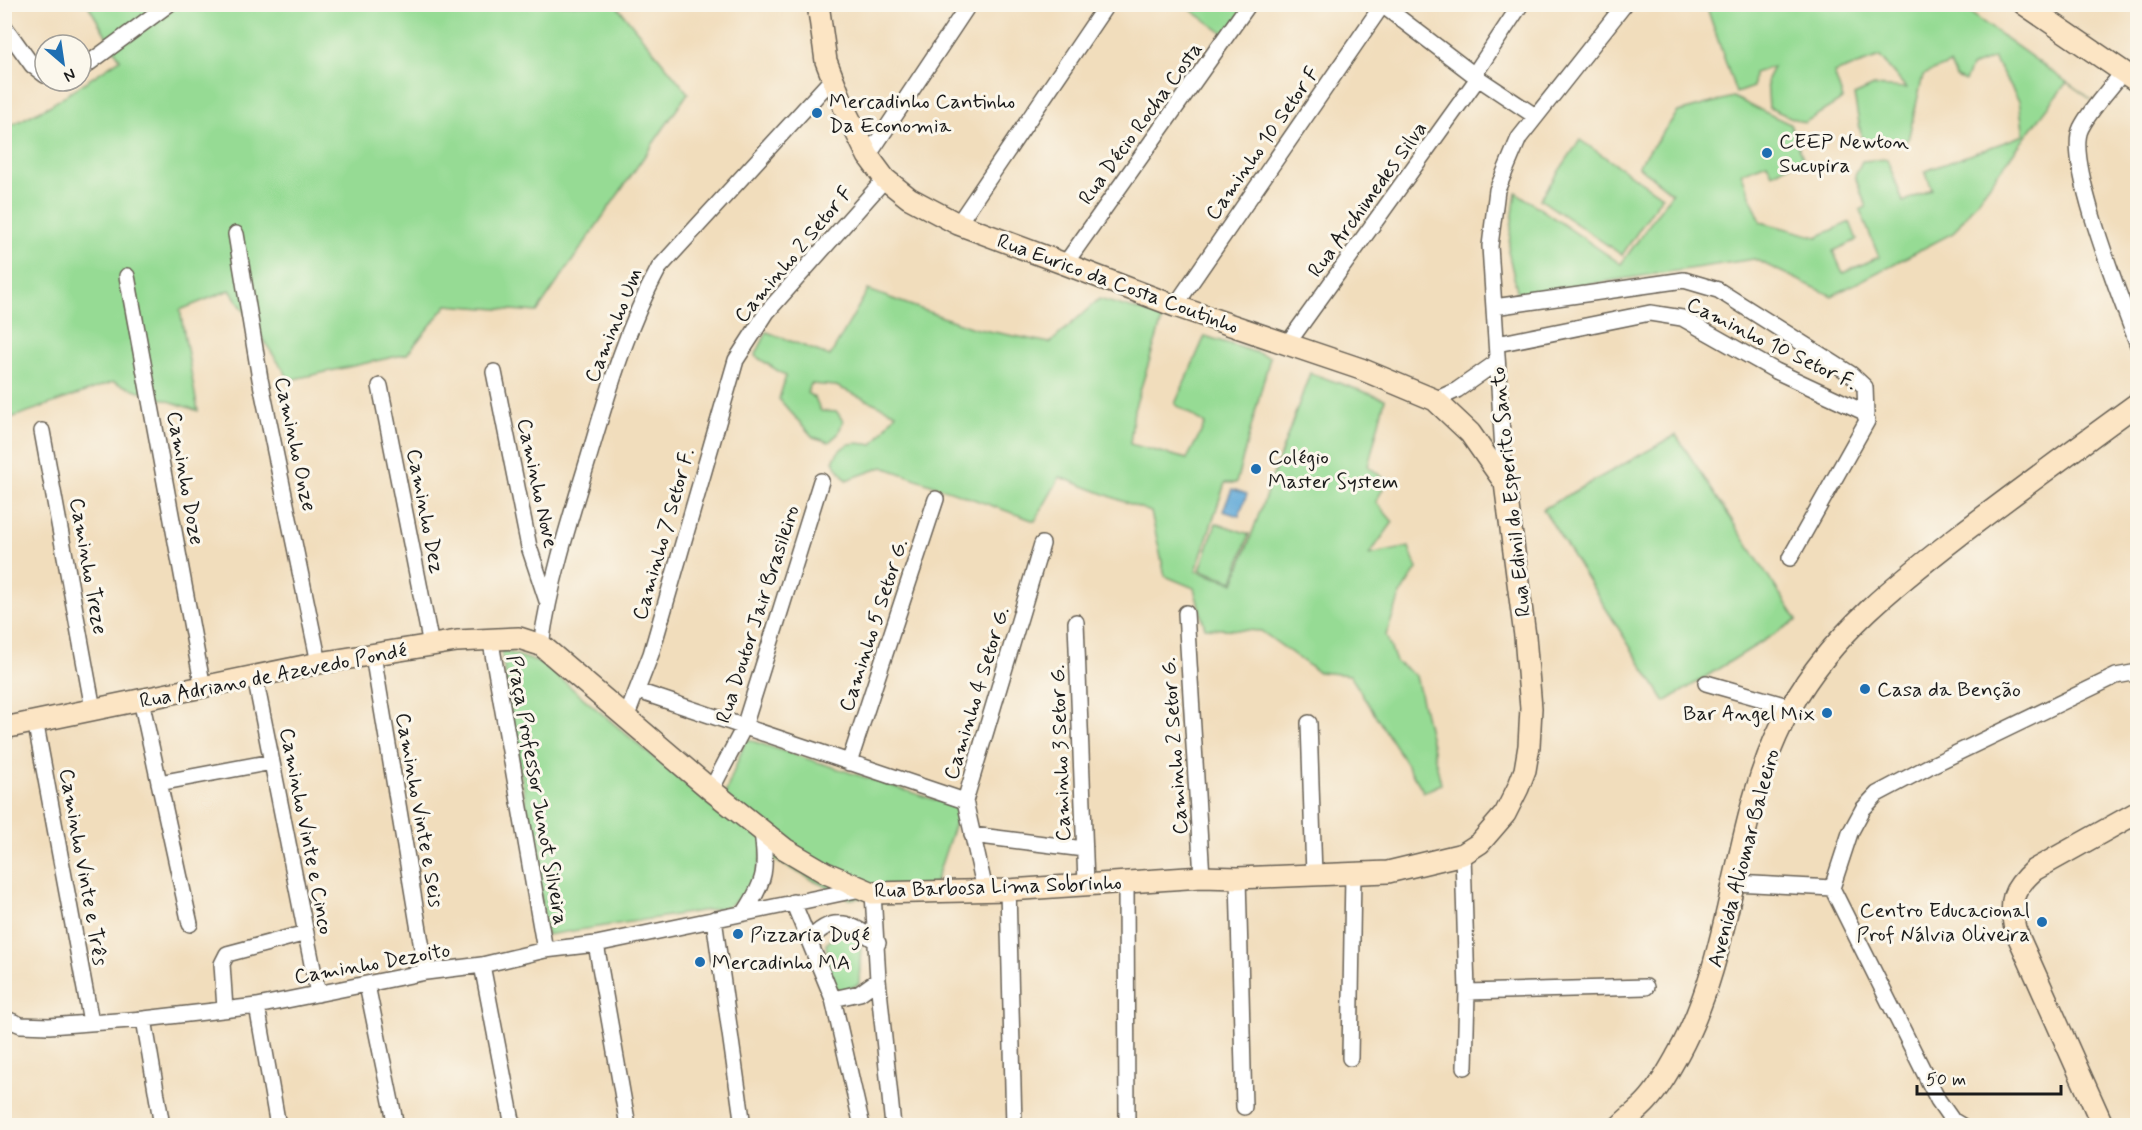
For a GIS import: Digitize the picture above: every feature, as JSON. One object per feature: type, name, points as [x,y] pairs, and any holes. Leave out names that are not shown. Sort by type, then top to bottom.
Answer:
[{"type":"street","points":[[93,60],[169,4]]},
{"type":"street","name":"Rua Eurico da Costa Coutinho","points":[[818,4],[826,61],[868,156],[885,179],[909,198],[958,224],[1175,306],[1360,369],[1435,400],[1470,433],[1505,483]]},
{"type":"street","points":[[868,156],[969,4]]},
{"type":"street","points":[[958,224],[1107,4]]},
{"type":"street","name":"Rua Décio Rocha Costa","points":[[1065,264],[1249,4]]},
{"type":"street","name":"Rua Archimedes Silva","points":[[1288,343],[1476,77],[1521,4]]},
{"type":"street","name":"Rua Edinil do Esperito Santo","points":[[1463,854],[1480,843],[1505,814],[1525,770],[1531,708],[1525,636],[1505,483],[1497,362],[1490,246],[1497,190],[1519,138],[1625,4]]},
{"type":"street","points":[[2024,4],[2130,77],[2080,128],[2076,142],[2086,195],[2138,345]]},
{"type":"street","points":[[1382,5],[1476,77],[1535,116]]},
{"type":"street","name":"Caminho 10 Setor F","points":[[1175,306],[1382,5]]},
{"type":"street","points":[[4,26],[33,65]]},
{"type":"street","name":"Caminho Um","points":[[541,645],[547,601],[605,402],[653,278],[698,224],[832,79]]},
{"type":"street","name":"Caminho 2 Setor F","points":[[736,360],[767,312],[885,179]]},
{"type":"street","name":"Caminho Onze","points":[[236,234],[260,379],[319,663]]},
{"type":"street","name":"Caminho Doze","points":[[127,276],[203,687]]},
{"type":"street","points":[[1494,308],[1684,280],[1700,283],[1718,290],[1851,374],[1865,387],[1866,415]]},
{"type":"street","name":"Caminho 10 Setor F.","points":[[1497,344],[1636,315],[1666,315],[1682,318],[1776,371],[1860,409],[1866,415],[1867,421],[1790,558]]},
{"type":"street","name":"Caminho 7 Setor F.","points":[[626,718],[638,691],[736,360]]},
{"type":"street","points":[[1435,400],[1457,390],[1497,362]]},
{"type":"street","name":"Caminho Nove","points":[[494,372],[529,547],[547,601]]},
{"type":"street","name":"Caminho Dez","points":[[381,386],[431,645]]},
{"type":"street","name":"Avenida Aliomar Baleeiro","points":[[1620,1125],[1648,1101],[1688,1035],[1716,960],[1754,798],[1771,748],[1791,707],[1814,671],[1842,636],[1893,587],[2138,403]]},
{"type":"street","name":"Caminho Treze","points":[[42,431],[93,709]]},
{"type":"street","name":"Rua Doutor Jair Brasileiro","points":[[711,789],[744,727],[822,481]]},
{"type":"street","name":"Caminho 5 Setor G.","points":[[849,763],[936,499]]},
{"type":"street","name":"Caminho 4 Setor G.","points":[[985,890],[965,801],[1042,544]]},
{"type":"street","name":"Caminho 2 Setor G.","points":[[1186,613],[1202,877]]},
{"type":"street","name":"Caminho 3 Setor G.","points":[[1076,622],[1086,883]]},
{"type":"street","name":"Rua Adriano de Azevedo Pondé","points":[[4,728],[319,663],[431,645],[490,637],[519,638],[541,645]]},
{"type":"street","name":"Praça Professor Junot Silveira","points":[[490,637],[545,950]]},
{"type":"street","name":"Rua Barbosa Lima Sobrinho","points":[[541,645],[762,830],[806,862],[867,891],[1008,890],[1202,877],[1238,878],[1388,872],[1463,854]]},
{"type":"street","name":"Caminho Vinte e Seis","points":[[372,655],[426,972]]},
{"type":"street","points":[[1962,1125],[1952,1120],[1938,1100],[1833,888],[1850,833],[1863,809],[1877,794],[2116,676],[2138,672]]},
{"type":"street","name":"Caminho Vinte e Cinco","points":[[255,677],[318,994]]},
{"type":"street","points":[[1706,683],[1791,707]]},
{"type":"street","points":[[638,691],[713,714],[744,727],[965,801]]},
{"type":"street","points":[[141,700],[190,924]]},
{"type":"street","name":"Caminho Vinte e Três","points":[[35,720],[91,1022]]},
{"type":"street","points":[[1309,723],[1314,874]]},
{"type":"street","points":[[159,783],[273,762]]},
{"type":"street","points":[[2103,1125],[2015,929],[2010,908],[2021,882],[2034,870],[2138,812]]},
{"type":"street","points":[[745,912],[764,877],[762,830]]},
{"type":"street","points":[[972,835],[1084,849]]},
{"type":"street","points":[[1463,854],[1467,992],[1465,1067]]},
{"type":"street","points":[[1350,1058],[1353,874]]},
{"type":"street","points":[[1238,878],[1244,1107]]},
{"type":"street","points":[[1126,883],[1127,1125]]},
{"type":"street","points":[[1734,883],[1833,888]]},
{"type":"street","points":[[1008,890],[1014,1125]]},
{"type":"street","points":[[867,891],[878,943],[878,980],[892,1125]]},
{"type":"street","name":"Caminho Dezoito","points":[[4,1018],[32,1026],[144,1020],[257,1005],[426,972],[482,965],[545,950],[596,944],[793,902],[867,891]]},
{"type":"street","points":[[793,902],[833,999],[862,1125]]},
{"type":"street","points":[[714,919],[743,1125]]},
{"type":"street","points":[[808,941],[817,931],[836,924],[856,926],[878,943]]},
{"type":"street","points":[[225,1009],[222,964],[227,954],[306,933]]},
{"type":"street","points":[[596,944],[628,1125]]},
{"type":"street","points":[[482,965],[513,1125]]},
{"type":"street","points":[[833,999],[860,993],[878,980]]},
{"type":"street","points":[[367,985],[396,1125]]},
{"type":"street","points":[[1467,992],[1646,987]]},
{"type":"street","points":[[257,1005],[278,1125]]},
{"type":"street","points":[[144,1020],[162,1125]]},
{"type":"green space","points":[[88,5],[616,5],[688,93],[537,312],[447,305],[407,354],[290,380],[230,290],[180,310],[198,411],[113,382],[5,420],[4,129],[69,93],[93,93],[93,77],[120,59]]},
{"type":"green space","points":[[1184,5],[1248,5],[1226,35]]},
{"type":"green space","points":[[1706,5],[1959,5],[2067,82],[1953,233],[1832,296],[1754,259],[1518,295],[1508,251],[1516,192],[1621,264],[1672,193],[1638,166],[1678,112],[1733,97],[1790,124],[1803,158],[1772,174],[1767,163],[1741,173],[1761,222],[1817,237],[1850,222],[1857,240],[1833,251],[1843,273],[1879,257],[1860,210],[1866,207],[1855,176],[1862,161],[1887,159],[1903,202],[1932,189],[1925,171],[2024,135],[2019,101],[1994,58],[1971,67],[1965,81],[1956,77],[1950,64],[1923,75],[1908,140],[1863,146],[1854,95],[1874,86],[1906,88],[1880,57],[1834,73],[1843,99],[1804,123],[1769,108],[1767,79],[1773,67],[1754,73],[1753,87],[1736,93]]},
{"type":"green space","points":[[1580,140],[1662,196],[1622,255],[1540,199]]},
{"type":"green space","points":[[868,290],[973,328],[1050,343],[1099,299],[1163,317],[1134,410],[1130,444],[1187,459],[1205,424],[1175,404],[1205,336],[1270,357],[1236,483],[1225,483],[1196,571],[1234,583],[1310,373],[1385,399],[1368,466],[1387,481],[1376,502],[1393,522],[1369,555],[1409,547],[1417,569],[1401,593],[1386,635],[1396,662],[1416,676],[1441,784],[1424,792],[1350,675],[1318,672],[1261,631],[1205,628],[1194,588],[1165,576],[1151,512],[1060,477],[1035,521],[883,467],[846,480],[833,461],[836,455],[849,444],[873,445],[896,413],[836,386],[811,384],[807,393],[815,398],[821,411],[837,412],[843,421],[838,434],[829,442],[813,437],[779,399],[786,376],[755,356],[767,332],[830,356]]},
{"type":"green space","points":[[1676,435],[1797,620],[1665,702],[1543,509]]},
{"type":"green space","points":[[1216,523],[1249,534],[1233,581],[1200,570]]},
{"type":"green space","points":[[501,650],[543,664],[727,819],[719,810],[746,739],[960,808],[932,892],[849,899],[774,860],[762,849],[754,883],[744,895],[727,907],[547,935]]},
{"type":"green space","points":[[849,933],[861,943],[859,984],[842,990],[831,985],[826,944],[837,935]]},
{"type":"water","points":[[1232,489],[1247,494],[1239,516],[1223,511]]},
{"type":"place","name":"Mercadinho Cantinho Da Economia","points":[[817,113]]},
{"type":"place","name":"CEEP Newton Sucupira","points":[[1767,153]]},
{"type":"place","name":"Colégio Master System","points":[[1256,469]]},
{"type":"place","name":"Casa da Benção","points":[[1865,689]]},
{"type":"place","name":"Bar Angel Mix","points":[[1827,713]]},
{"type":"place","name":"Centro Educacional Prof Nálvia Oliveira","points":[[2042,922]]},
{"type":"place","name":"Pizzaria Dugé","points":[[738,934]]},
{"type":"place","name":"Mercadinho MA","points":[[700,962]]}]
